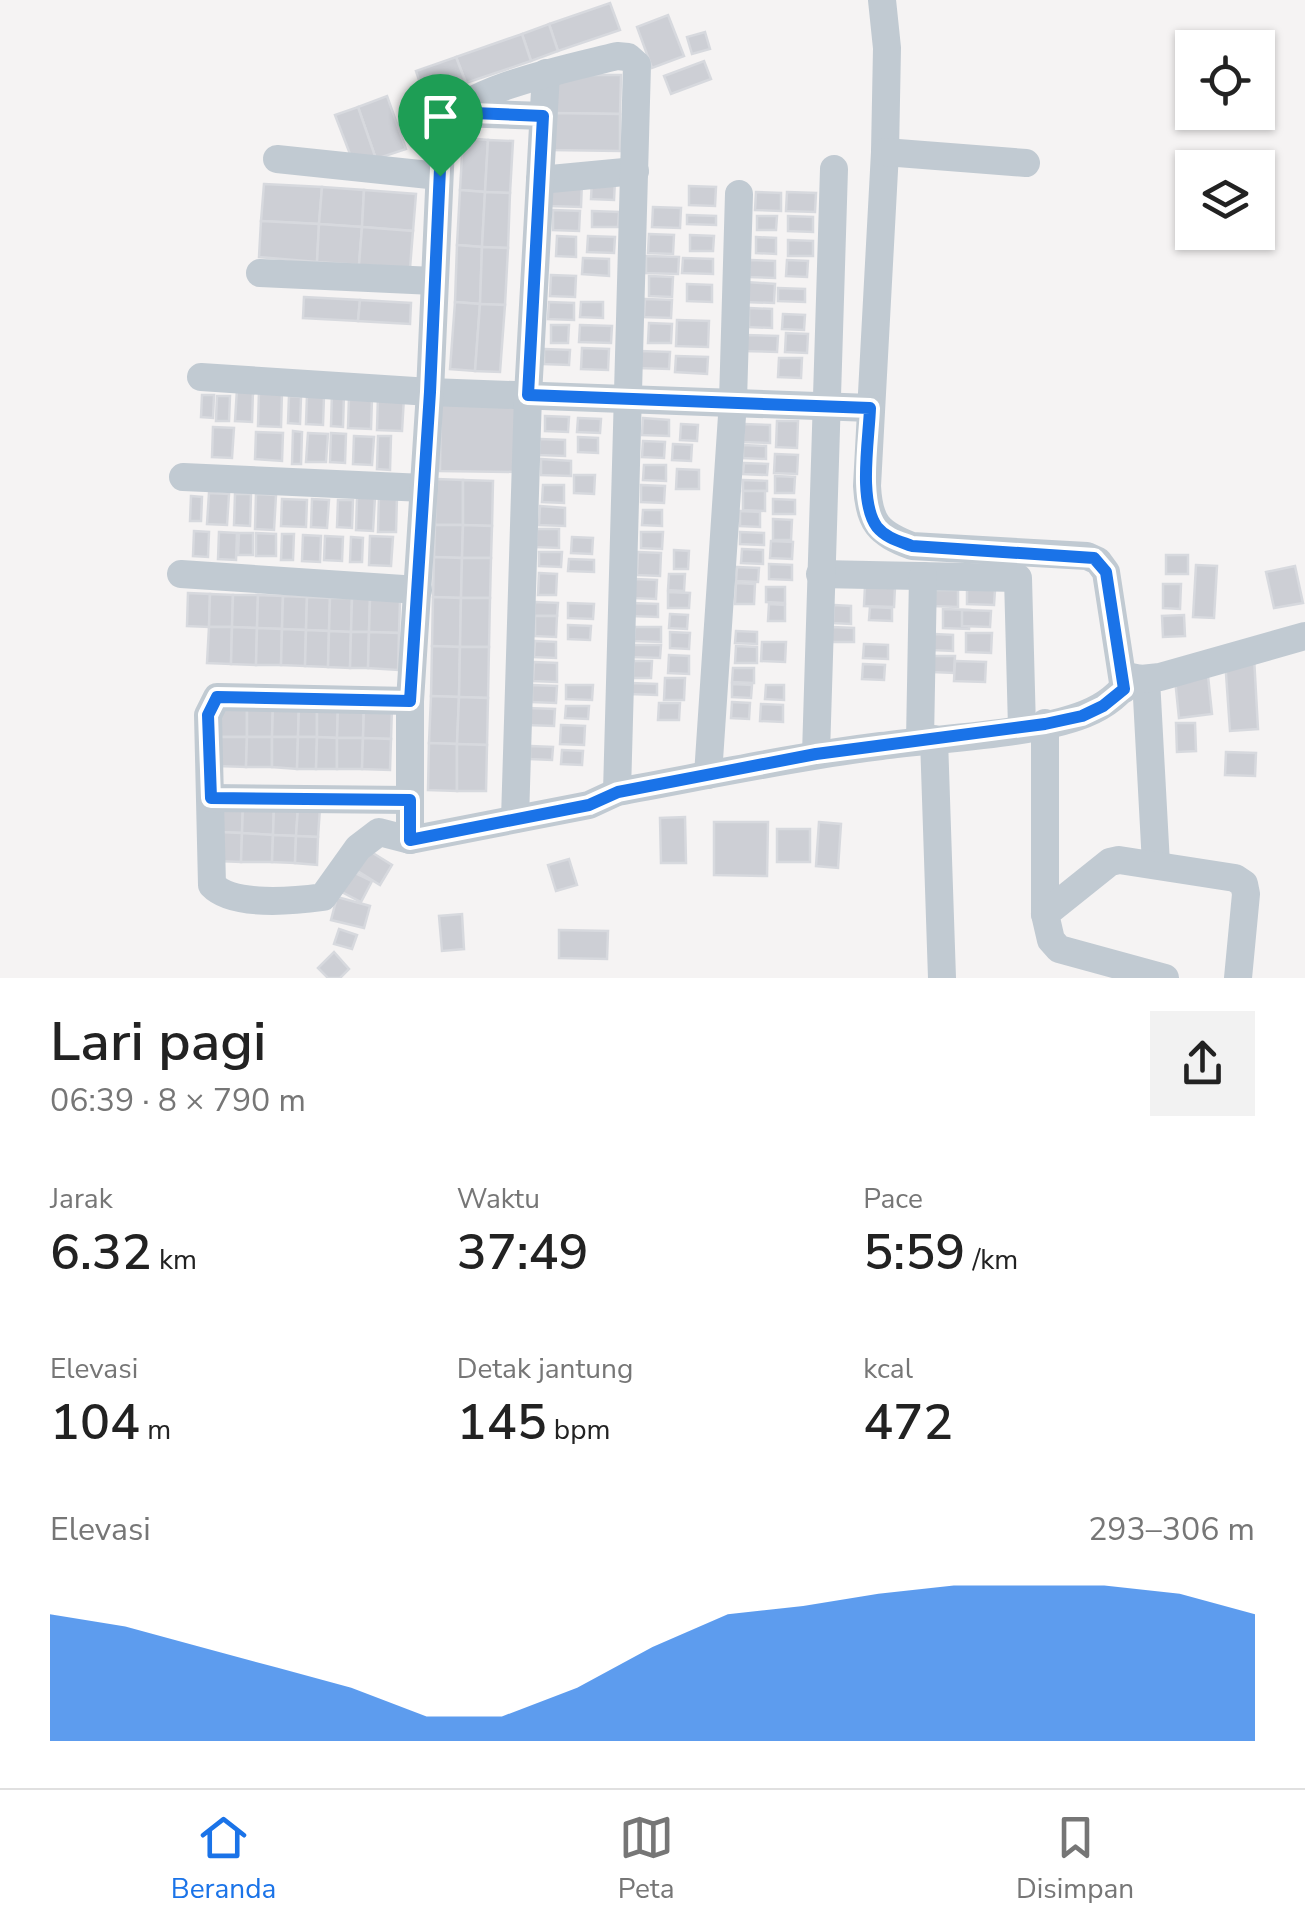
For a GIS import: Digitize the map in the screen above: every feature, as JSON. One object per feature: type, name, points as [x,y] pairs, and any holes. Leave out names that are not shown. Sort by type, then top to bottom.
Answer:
[{"type":"street","points":[[882,0],[887,48],[885,152],[868,509],[890,538],[912,546],[1088,556],[1103,565],[1135,684],[1156,864]]},
{"type":"street","points":[[410,840],[410,701],[442,124],[449,112],[465,102],[546,74],[618,56],[637,64],[618,792]]},
{"type":"street","points":[[514,818],[528,395],[546,74]]},
{"type":"street","points":[[449,112],[543,116]]},
{"type":"street","points":[[885,152],[1026,163]]},
{"type":"street","points":[[277,159],[440,176]]},
{"type":"street","points":[[816,754],[834,168]]},
{"type":"street","points":[[540,180],[634,171]]},
{"type":"street","points":[[708,775],[733,400],[739,194]]},
{"type":"street","points":[[260,273],[434,281]]},
{"type":"street","points":[[201,377],[430,392],[733,400],[870,408]]},
{"type":"street","points":[[184,477],[424,488]]},
{"type":"street","points":[[998,550],[1015,561],[1018,578],[1033,726],[1045,914],[1051,940],[1059,950],[1165,978]]},
{"type":"street","points":[[181,574],[418,590]]},
{"type":"street","points":[[820,574],[1018,578]]},
{"type":"street","points":[[923,576],[927,740],[942,978]]},
{"type":"street","points":[[410,701],[217,697],[208,715],[212,886],[220,894],[281,902],[322,897],[358,848],[379,832],[410,840],[589,805],[618,792],[816,754],[1082,716],[1135,684],[1305,636]]},
{"type":"street","points":[[211,798],[410,800]]},
{"type":"street","points":[[1045,914],[1110,862],[1127,860],[1235,878],[1244,884],[1246,894],[1238,978]]},
{"type":"building","points":[[610,3],[620,30],[558,51],[549,24]]},
{"type":"building","points":[[668,15],[684,56],[652,68],[637,27]]},
{"type":"building","points":[[549,24],[558,51],[531,61],[522,34]]},
{"type":"building","points":[[705,32],[710,49],[692,54],[687,37]]},
{"type":"building","points":[[522,34],[531,61],[466,83],[456,57]]},
{"type":"building","points":[[456,57],[466,83],[425,98],[416,71]]},
{"type":"building","points":[[704,61],[711,79],[671,94],[664,76]]},
{"type":"building","points":[[552,75],[621,75],[620,114],[552,113]]},
{"type":"building","points":[[387,96],[406,149],[376,159],[358,107]]},
{"type":"building","points":[[358,107],[376,159],[355,167],[335,115]]},
{"type":"building","points":[[552,113],[620,114],[620,151],[551,150]]},
{"type":"building","points":[[463,138],[488,140],[485,192],[460,190]]},
{"type":"building","points":[[488,140],[513,141],[510,193],[485,192]]},
{"type":"building","points":[[592,179],[615,180],[614,200],[591,199]]},
{"type":"building","points":[[550,180],[582,181],[581,207],[550,206]]},
{"type":"building","points":[[264,184],[322,187],[319,224],[261,221]]},
{"type":"building","points":[[689,186],[716,187],[715,206],[689,205]]},
{"type":"building","points":[[322,187],[364,190],[362,227],[319,224]]},
{"type":"building","points":[[364,190],[416,194],[413,231],[362,227]]},
{"type":"building","points":[[460,190],[485,192],[482,247],[457,245]]},
{"type":"building","points":[[485,192],[510,193],[508,248],[482,247]]},
{"type":"building","points":[[756,192],[781,193],[781,211],[755,210]]},
{"type":"building","points":[[787,192],[816,193],[815,212],[786,211]]},
{"type":"building","points":[[653,207],[681,208],[680,228],[652,227]]},
{"type":"building","points":[[553,210],[580,211],[579,231],[553,230]]},
{"type":"building","points":[[592,211],[619,212],[618,227],[592,227]]},
{"type":"building","points":[[687,215],[716,216],[716,225],[687,224]]},
{"type":"building","points":[[757,216],[777,216],[776,230],[757,230]]},
{"type":"building","points":[[788,216],[813,217],[813,232],[788,231]]},
{"type":"building","points":[[261,221],[319,224],[317,262],[259,257]]},
{"type":"building","points":[[319,224],[362,227],[359,265],[317,262]]},
{"type":"building","points":[[362,227],[413,231],[410,268],[359,265]]},
{"type":"building","points":[[649,234],[674,235],[673,254],[648,253]]},
{"type":"building","points":[[690,235],[714,236],[713,251],[690,251]]},
{"type":"building","points":[[557,236],[576,237],[576,257],[556,256]]},
{"type":"building","points":[[588,236],[615,237],[614,253],[587,252]]},
{"type":"building","points":[[756,237],[776,238],[776,254],[756,253]]},
{"type":"building","points":[[788,240],[813,241],[813,256],[788,256]]},
{"type":"building","points":[[457,245],[482,247],[480,304],[455,302]]},
{"type":"building","points":[[482,247],[508,248],[505,305],[480,304]]},
{"type":"building","points":[[646,256],[679,257],[678,274],[646,273]]},
{"type":"building","points":[[583,258],[609,259],[609,276],[582,274]]},
{"type":"building","points":[[683,258],[713,259],[713,274],[682,273]]},
{"type":"building","points":[[750,260],[775,261],[775,278],[749,277]]},
{"type":"building","points":[[787,260],[808,261],[807,277],[786,276]]},
{"type":"building","points":[[551,275],[576,276],[575,297],[550,296]]},
{"type":"building","points":[[649,276],[673,277],[672,297],[649,296]]},
{"type":"building","points":[[746,282],[775,284],[774,303],[745,302]]},
{"type":"building","points":[[687,284],[712,285],[712,302],[687,301]]},
{"type":"building","points":[[778,288],[805,289],[805,302],[778,301]]},
{"type":"building","points":[[304,297],[360,300],[358,321],[303,318]]},
{"type":"building","points":[[645,299],[672,300],[671,318],[644,317]]},
{"type":"building","points":[[360,300],[411,303],[410,324],[358,321]]},
{"type":"building","points":[[455,302],[480,304],[475,371],[450,369]]},
{"type":"building","points":[[549,302],[574,303],[574,320],[548,319]]},
{"type":"building","points":[[581,302],[603,302],[603,318],[580,317]]},
{"type":"building","points":[[480,304],[505,305],[500,372],[475,371]]},
{"type":"building","points":[[749,308],[772,309],[772,328],[749,327]]},
{"type":"building","points":[[783,314],[805,315],[804,330],[782,329]]},
{"type":"building","points":[[677,320],[709,321],[708,347],[676,346]]},
{"type":"building","points":[[649,323],[672,324],[671,343],[648,343]]},
{"type":"building","points":[[551,325],[569,325],[568,343],[551,343]]},
{"type":"building","points":[[580,325],[612,326],[611,343],[579,342]]},
{"type":"building","points":[[786,333],[808,334],[807,353],[785,352]]},
{"type":"building","points":[[744,335],[778,336],[777,352],[743,351]]},
{"type":"building","points":[[582,348],[609,349],[608,370],[581,369]]},
{"type":"building","points":[[544,349],[570,350],[569,365],[544,364]]},
{"type":"building","points":[[639,351],[670,352],[669,369],[638,368]]},
{"type":"building","points":[[676,356],[708,357],[707,374],[675,372]]},
{"type":"building","points":[[779,358],[802,358],[801,378],[778,377]]},
{"type":"building","points":[[237,389],[253,390],[252,422],[235,421]]},
{"type":"building","points":[[259,391],[282,392],[281,427],[258,426]]},
{"type":"building","points":[[332,392],[344,392],[343,427],[331,426]]},
{"type":"building","points":[[202,395],[214,395],[213,418],[201,417]]},
{"type":"building","points":[[307,395],[324,396],[323,425],[306,424]]},
{"type":"building","points":[[378,395],[404,397],[402,431],[377,430]]},
{"type":"building","points":[[217,396],[230,396],[229,421],[216,421]]},
{"type":"building","points":[[289,396],[301,397],[300,424],[288,423]]},
{"type":"building","points":[[349,397],[372,398],[371,429],[348,428]]},
{"type":"building","points":[[441,398],[519,399],[518,472],[440,471]]},
{"type":"building","points":[[545,416],[569,417],[568,432],[545,431]]},
{"type":"building","points":[[578,418],[601,419],[600,433],[577,432]]},
{"type":"building","points":[[643,418],[669,420],[669,436],[642,435]]},
{"type":"building","points":[[777,421],[798,421],[797,448],[776,447]]},
{"type":"building","points":[[681,424],[698,425],[697,441],[680,440]]},
{"type":"building","points":[[744,424],[770,425],[770,443],[743,442]]},
{"type":"building","points":[[213,427],[234,428],[232,458],[212,457]]},
{"type":"building","points":[[293,431],[302,432],[301,464],[292,464]]},
{"type":"building","points":[[256,432],[283,433],[282,461],[255,459]]},
{"type":"building","points":[[308,433],[328,434],[326,462],[306,462]]},
{"type":"building","points":[[331,433],[346,434],[345,463],[330,462]]},
{"type":"building","points":[[354,436],[374,437],[372,465],[353,464]]},
{"type":"building","points":[[378,436],[391,436],[390,470],[377,469]]},
{"type":"building","points":[[578,437],[598,438],[598,453],[578,452]]},
{"type":"building","points":[[540,439],[565,440],[565,456],[539,455]]},
{"type":"building","points":[[643,441],[665,442],[664,458],[642,457]]},
{"type":"building","points":[[673,444],[692,445],[691,461],[672,460]]},
{"type":"building","points":[[743,445],[766,446],[766,459],[743,458]]},
{"type":"building","points":[[775,454],[798,455],[797,474],[774,473]]},
{"type":"building","points":[[541,459],[571,461],[571,476],[541,475]]},
{"type":"building","points":[[744,463],[768,464],[767,475],[743,474]]},
{"type":"building","points":[[644,465],[666,465],[666,481],[643,480]]},
{"type":"building","points":[[677,469],[699,470],[699,489],[676,489]]},
{"type":"building","points":[[574,475],[595,475],[594,494],[574,493]]},
{"type":"building","points":[[775,476],[795,477],[794,493],[775,493]]},
{"type":"building","points":[[436,479],[463,480],[463,525],[435,525]]},
{"type":"building","points":[[463,480],[493,481],[492,526],[463,525]]},
{"type":"building","points":[[743,480],[767,481],[767,491],[743,491]]},
{"type":"building","points":[[543,485],[564,485],[564,503],[542,502]]},
{"type":"building","points":[[641,485],[665,486],[664,503],[641,502]]},
{"type":"building","points":[[743,491],[765,491],[765,511],[743,510]]},
{"type":"building","points":[[209,493],[229,494],[227,525],[207,524]]},
{"type":"building","points":[[235,494],[251,494],[250,526],[234,525]]},
{"type":"building","points":[[256,494],[276,495],[274,530],[255,529]]},
{"type":"building","points":[[379,495],[397,496],[396,532],[378,532]]},
{"type":"building","points":[[191,496],[202,497],[201,521],[190,521]]},
{"type":"building","points":[[357,497],[375,497],[373,531],[356,530]]},
{"type":"building","points":[[282,499],[307,500],[306,527],[281,526]]},
{"type":"building","points":[[312,499],[329,500],[327,528],[311,527]]},
{"type":"building","points":[[773,499],[795,500],[795,514],[773,514]]},
{"type":"building","points":[[338,500],[353,500],[352,528],[337,527]]},
{"type":"building","points":[[540,506],[565,508],[565,526],[539,525]]},
{"type":"building","points":[[643,510],[662,510],[662,526],[642,525]]},
{"type":"building","points":[[740,511],[760,512],[760,527],[740,526]]},
{"type":"building","points":[[773,519],[792,520],[791,540],[773,540]]},
{"type":"building","points":[[435,525],[463,525],[462,558],[434,557]]},
{"type":"building","points":[[463,525],[492,526],[491,558],[462,558]]},
{"type":"building","points":[[537,529],[559,529],[559,548],[536,547]]},
{"type":"building","points":[[194,531],[209,532],[208,557],[193,556]]},
{"type":"building","points":[[219,532],[237,533],[236,560],[218,559]]},
{"type":"building","points":[[641,532],[663,532],[662,549],[641,548]]},
{"type":"building","points":[[740,532],[764,533],[764,545],[740,544]]},
{"type":"building","points":[[239,533],[253,533],[253,555],[238,555]]},
{"type":"building","points":[[256,533],[276,534],[276,556],[256,556]]},
{"type":"building","points":[[282,534],[294,534],[293,560],[281,560]]},
{"type":"building","points":[[303,535],[321,536],[320,562],[302,561]]},
{"type":"building","points":[[325,536],[343,537],[342,561],[324,560]]},
{"type":"building","points":[[370,536],[393,537],[391,566],[369,565]]},
{"type":"building","points":[[351,537],[363,538],[362,562],[350,562]]},
{"type":"building","points":[[572,537],[593,538],[592,554],[571,553]]},
{"type":"building","points":[[771,541],[793,542],[792,559],[770,558]]},
{"type":"building","points":[[742,549],[763,550],[763,564],[741,563]]},
{"type":"building","points":[[674,550],[689,551],[688,569],[674,569]]},
{"type":"building","points":[[539,552],[562,552],[561,567],[539,566]]},
{"type":"building","points":[[638,552],[661,553],[660,576],[637,575]]},
{"type":"building","points":[[1166,555],[1188,555],[1188,574],[1166,574]]},
{"type":"building","points":[[434,557],[462,558],[461,598],[433,597]]},
{"type":"building","points":[[462,558],[491,558],[490,598],[461,598]]},
{"type":"building","points":[[569,559],[594,560],[594,572],[568,571]]},
{"type":"building","points":[[769,564],[792,565],[792,580],[769,579]]},
{"type":"building","points":[[1196,565],[1217,566],[1214,618],[1193,617]]},
{"type":"building","points":[[1295,566],[1303,603],[1274,608],[1266,572]]},
{"type":"building","points":[[737,567],[759,568],[758,582],[736,581]]},
{"type":"building","points":[[539,573],[557,574],[556,595],[538,595]]},
{"type":"building","points":[[669,574],[685,574],[684,591],[668,590]]},
{"type":"building","points":[[635,579],[657,580],[656,599],[634,598]]},
{"type":"building","points":[[736,583],[755,584],[754,604],[735,604]]},
{"type":"building","points":[[1163,584],[1181,584],[1180,609],[1163,608]]},
{"type":"building","points":[[865,586],[895,587],[894,607],[864,606]]},
{"type":"building","points":[[766,587],[785,587],[785,603],[766,602]]},
{"type":"building","points":[[967,588],[995,590],[994,605],[967,604]]},
{"type":"building","points":[[935,590],[958,590],[958,607],[934,606]]},
{"type":"building","points":[[668,592],[690,593],[689,608],[668,608]]},
{"type":"building","points":[[188,593],[210,594],[209,627],[187,626]]},
{"type":"building","points":[[210,594],[233,595],[232,627],[209,627]]},
{"type":"building","points":[[233,595],[258,595],[257,628],[232,627]]},
{"type":"building","points":[[258,595],[283,596],[282,629],[257,628]]},
{"type":"building","points":[[283,596],[307,597],[306,630],[282,629]]},
{"type":"building","points":[[307,597],[330,598],[329,631],[306,630]]},
{"type":"building","points":[[433,597],[461,598],[460,647],[432,646]]},
{"type":"building","points":[[330,598],[352,598],[351,632],[329,631]]},
{"type":"building","points":[[352,598],[370,599],[369,632],[351,632]]},
{"type":"building","points":[[461,598],[490,598],[489,647],[460,647]]},
{"type":"building","points":[[370,599],[400,600],[399,633],[369,632]]},
{"type":"building","points":[[535,602],[558,603],[557,616],[534,616]]},
{"type":"building","points":[[568,603],[594,604],[593,619],[568,618]]},
{"type":"building","points":[[631,603],[658,604],[658,617],[631,616]]},
{"type":"building","points":[[769,604],[785,605],[785,621],[768,621]]},
{"type":"building","points":[[834,605],[851,606],[851,624],[833,623]]},
{"type":"building","points":[[870,607],[892,608],[892,621],[869,620]]},
{"type":"building","points":[[943,609],[970,610],[969,629],[943,628]]},
{"type":"building","points":[[962,610],[991,611],[990,627],[962,626]]},
{"type":"building","points":[[670,614],[688,615],[687,629],[669,628]]},
{"type":"building","points":[[1184,615],[1185,636],[1163,637],[1162,616]]},
{"type":"building","points":[[535,616],[557,616],[556,637],[535,636]]},
{"type":"building","points":[[568,625],[591,626],[590,640],[568,639]]},
{"type":"building","points":[[209,627],[232,627],[231,664],[207,663]]},
{"type":"building","points":[[232,627],[257,628],[256,665],[231,664]]},
{"type":"building","points":[[635,627],[661,627],[661,642],[634,641]]},
{"type":"building","points":[[832,627],[854,628],[854,642],[831,642]]},
{"type":"building","points":[[257,628],[282,629],[281,665],[256,665]]},
{"type":"building","points":[[282,629],[306,630],[305,666],[281,665]]},
{"type":"building","points":[[306,630],[329,631],[328,667],[305,666]]},
{"type":"building","points":[[329,631],[351,632],[350,668],[328,667]]},
{"type":"building","points":[[736,631],[757,632],[757,644],[735,643]]},
{"type":"building","points":[[351,632],[369,632],[368,668],[350,668]]},
{"type":"building","points":[[369,632],[399,633],[398,670],[368,668]]},
{"type":"building","points":[[670,632],[690,633],[689,649],[670,648]]},
{"type":"building","points":[[966,633],[992,633],[991,653],[966,652]]},
{"type":"building","points":[[934,634],[953,635],[953,651],[933,650]]},
{"type":"building","points":[[535,641],[556,642],[556,658],[534,657]]},
{"type":"building","points":[[762,642],[786,642],[785,662],[761,661]]},
{"type":"building","points":[[864,644],[888,645],[888,659],[863,658]]},
{"type":"building","points":[[632,645],[661,645],[660,658],[632,657]]},
{"type":"building","points":[[432,646],[460,647],[459,697],[431,696]]},
{"type":"building","points":[[736,646],[757,647],[757,663],[735,663]]},
{"type":"building","points":[[460,647],[489,647],[488,698],[459,697]]},
{"type":"building","points":[[669,655],[689,656],[689,674],[668,673]]},
{"type":"building","points":[[934,656],[955,656],[954,673],[933,672]]},
{"type":"building","points":[[1254,657],[1258,729],[1230,731],[1225,659]]},
{"type":"building","points":[[634,661],[652,661],[651,678],[633,678]]},
{"type":"building","points":[[955,661],[986,662],[985,682],[954,681]]},
{"type":"building","points":[[534,662],[557,663],[557,682],[533,681]]},
{"type":"building","points":[[863,664],[885,665],[884,680],[862,679]]},
{"type":"building","points":[[733,668],[754,668],[754,683],[732,682]]},
{"type":"building","points":[[1208,676],[1212,714],[1179,718],[1175,679]]},
{"type":"building","points":[[665,678],[685,678],[684,700],[664,700]]},
{"type":"building","points":[[630,683],[657,684],[657,695],[630,694]]},
{"type":"building","points":[[732,684],[752,685],[751,698],[732,697]]},
{"type":"building","points":[[532,685],[557,686],[556,703],[532,702]]},
{"type":"building","points":[[566,685],[593,685],[592,700],[566,699]]},
{"type":"building","points":[[766,685],[784,685],[784,700],[765,699]]},
{"type":"building","points":[[431,696],[459,697],[457,744],[429,743]]},
{"type":"building","points":[[459,697],[488,698],[487,745],[457,744]]},
{"type":"building","points":[[732,702],[750,703],[749,719],[731,718]]},
{"type":"building","points":[[659,703],[680,703],[679,720],[658,720]]},
{"type":"building","points":[[218,704],[247,704],[247,737],[218,737]]},
{"type":"building","points":[[247,704],[273,704],[272,737],[247,737]]},
{"type":"building","points":[[273,704],[299,705],[298,737],[272,737]]},
{"type":"building","points":[[761,704],[783,705],[783,722],[760,721]]},
{"type":"building","points":[[299,705],[317,705],[317,737],[298,737]]},
{"type":"building","points":[[317,705],[338,706],[337,738],[317,737]]},
{"type":"building","points":[[338,706],[364,706],[363,738],[337,738]]},
{"type":"building","points":[[364,706],[392,706],[391,739],[363,738]]},
{"type":"building","points":[[566,706],[589,706],[588,719],[565,718]]},
{"type":"building","points":[[527,708],[555,709],[554,726],[527,725]]},
{"type":"building","points":[[1176,723],[1195,723],[1196,751],[1177,752]]},
{"type":"building","points":[[561,725],[585,726],[584,745],[560,744]]},
{"type":"building","points":[[218,737],[247,737],[246,767],[218,766]]},
{"type":"building","points":[[247,737],[272,737],[272,767],[246,767]]},
{"type":"building","points":[[272,737],[298,737],[297,769],[272,767]]},
{"type":"building","points":[[298,737],[317,737],[316,769],[297,769]]},
{"type":"building","points":[[317,737],[337,738],[337,769],[316,769]]},
{"type":"building","points":[[337,738],[363,738],[362,769],[337,769]]},
{"type":"building","points":[[363,738],[391,739],[390,770],[362,769]]},
{"type":"building","points":[[429,743],[457,744],[457,791],[428,790]]},
{"type":"building","points":[[457,744],[487,745],[486,791],[457,791]]},
{"type":"building","points":[[530,746],[553,747],[552,760],[530,759]]},
{"type":"building","points":[[562,750],[583,751],[582,765],[561,764]]},
{"type":"building","points":[[1226,752],[1256,753],[1255,776],[1225,775]]},
{"type":"building","points":[[219,803],[243,804],[242,833],[218,832]]},
{"type":"building","points":[[243,804],[274,806],[273,835],[242,833]]},
{"type":"building","points":[[274,806],[298,807],[296,836],[273,835]]},
{"type":"building","points":[[298,807],[320,808],[318,837],[296,836]]},
{"type":"building","points":[[685,817],[686,863],[661,863],[660,818]]},
{"type":"building","points":[[714,822],[768,822],[767,876],[714,875]]},
{"type":"building","points":[[819,822],[841,824],[838,868],[816,866]]},
{"type":"building","points":[[777,829],[810,829],[810,862],[777,862]]},
{"type":"building","points":[[218,832],[242,833],[241,862],[217,861]]},
{"type":"building","points":[[242,833],[273,835],[272,862],[241,862]]},
{"type":"building","points":[[273,835],[296,836],[295,863],[272,862]]},
{"type":"building","points":[[296,836],[318,837],[317,865],[295,863]]},
{"type":"building","points":[[368,850],[392,865],[380,885],[356,870]]},
{"type":"building","points":[[569,859],[577,885],[556,891],[548,865]]},
{"type":"building","points":[[349,870],[372,881],[361,902],[338,890]]},
{"type":"building","points":[[337,897],[370,906],[364,928],[331,920]]},
{"type":"building","points":[[462,914],[464,949],[442,951],[439,916]]},
{"type":"building","points":[[339,929],[357,935],[352,949],[334,944]]},
{"type":"building","points":[[559,930],[608,931],[607,959],[559,958]]},
{"type":"building","points":[[334,952],[349,969],[340,978],[328,978],[318,968]]},
{"type":"route","points":[[449,112],[543,116],[528,395],[870,408],[868,509],[878,527],[890,538],[912,546],[1094,558],[1106,572],[1124,689],[1082,716],[1022,728],[816,754],[618,792],[589,805],[410,840],[410,800],[211,798],[208,715],[217,697],[410,701],[440,176],[442,124],[449,112]]}]
